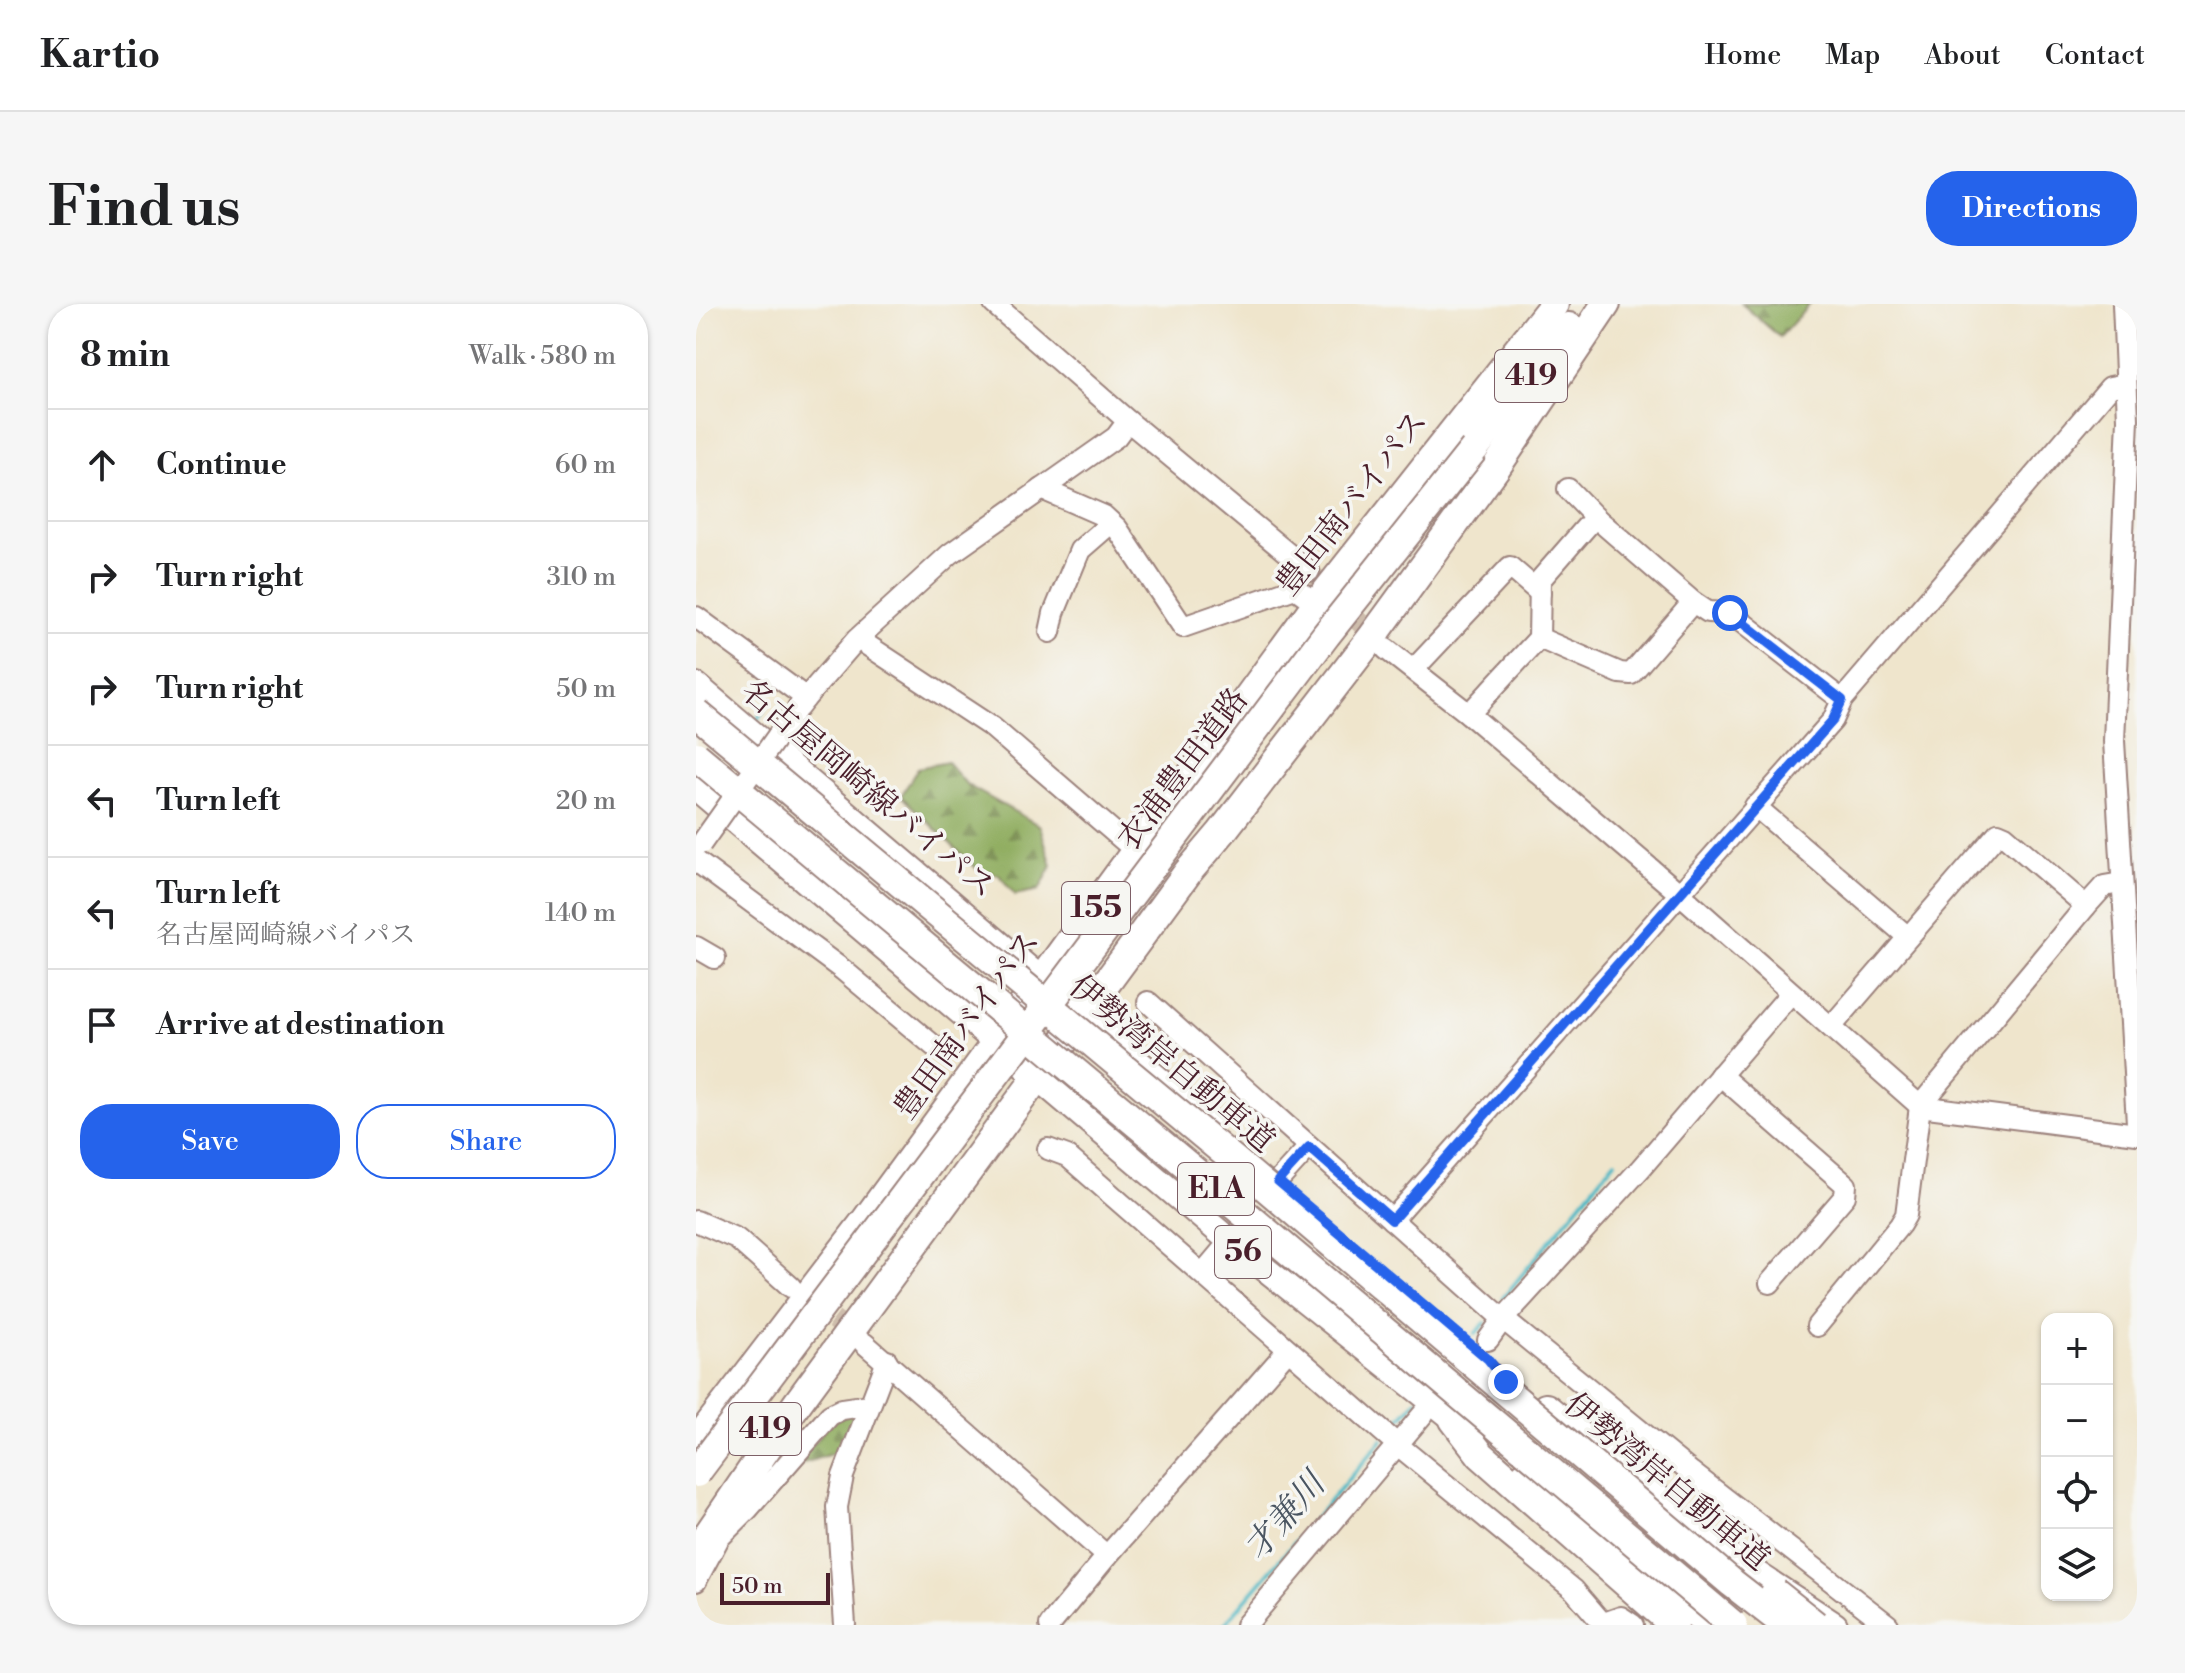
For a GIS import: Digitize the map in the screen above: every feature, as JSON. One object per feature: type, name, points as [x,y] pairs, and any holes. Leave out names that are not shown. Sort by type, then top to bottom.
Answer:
[{"type":"highway","name":"豊田南バイパス","points":[[696,1442],[747,1379],[997,1043],[1317,604],[1554,304]]},
{"type":"highway","name":"衣浦豊田道路","points":[[696,1473],[1469,446],[1571,304]]},
{"type":"highway","name":"衣浦豊田道路","points":[[696,1460],[787,1343],[1310,641],[1587,304]]},
{"type":"highway","name":"155","points":[[696,1552],[796,1405],[852,1343],[1083,1014],[1188,872],[1373,636],[1497,466],[1606,304]]},
{"type":"highway","name":"伊勢湾岸自動車道","points":[[696,713],[1236,1162],[1732,1583],[1786,1625]]},
{"type":"highway","name":"伊勢湾岸自動車道","points":[[696,756],[1733,1625]]},
{"type":"highway","name":"419","points":[[696,1520],[782,1407],[852,1343]]},
{"type":"highway","points":[[1488,1349],[1658,1504],[1815,1625]]},
{"type":"highway","name":"419","points":[[696,1451],[747,1379]]},
{"type":"highway","points":[[1454,1420],[1481,1455],[1603,1552],[1674,1625]]},
{"type":"main road","name":"名古屋岡崎線バイパス","points":[[696,685],[1278,1181],[1488,1349]]},
{"type":"main road","name":"56","points":[[696,788],[1230,1241],[1454,1420]]},
{"type":"main road","points":[[1658,1504],[1803,1625]]},
{"type":"main road","points":[[1658,1504],[1835,1625]]},
{"type":"main road","points":[[1603,1552],[1684,1625]]},
{"type":"main road","points":[[1603,1552],[1706,1625]]},
{"type":"street","points":[[994,304],[1128,421],[1309,571]]},
{"type":"street","points":[[2123,304],[2128,419],[2114,741],[2137,1123]]},
{"type":"street","points":[[1392,1220],[1833,720],[1842,700],[2110,387],[2126,384]]},
{"type":"street","points":[[934,1046],[698,852],[799,706],[858,639],[950,554],[1116,437],[1128,421]]},
{"type":"street","points":[[1042,489],[1104,516],[1117,528],[1183,627],[1295,588],[1317,604]]},
{"type":"street","points":[[1568,489],[1595,517],[1693,602],[1708,612],[1730,613],[1842,700]]},
{"type":"street","points":[[1469,714],[1539,638],[1540,580],[1595,517]]},
{"type":"street","points":[[1050,632],[1054,613],[1080,550],[1111,523]]},
{"type":"street","points":[[1414,669],[1510,567],[1540,593]]},
{"type":"street","points":[[1539,638],[1620,673],[1631,674],[1693,602]]},
{"type":"street","points":[[696,617],[799,706]]},
{"type":"street","points":[[858,639],[993,728],[1137,852]]},
{"type":"street","points":[[1386,649],[1469,714],[1679,893],[1920,1106],[2137,1134]]},
{"type":"street","points":[[1755,806],[1908,937]]},
{"type":"street","points":[[1831,1027],[1998,833],[2086,906]]},
{"type":"street","points":[[1817,1326],[1906,1215],[1920,1106],[2104,886],[2121,883]]},
{"type":"street","points":[[696,947],[715,958]]},
{"type":"street","points":[[1488,1349],[1503,1319],[1641,1168],[1791,993]]},
{"type":"street","points":[[1148,1002],[1503,1319],[1691,1472],[1888,1625]]},
{"type":"street","points":[[1720,1075],[1846,1185],[1845,1196],[1770,1283]]},
{"type":"street","points":[[1278,1181],[1309,1147]]},
{"type":"street","points":[[1048,1149],[1067,1156],[1399,1446],[1574,1590],[1604,1624],[1621,1617],[1633,1625]]},
{"type":"street","points":[[696,1221],[737,1239],[791,1287]]},
{"type":"street","points":[[1203,1273],[1230,1241]]},
{"type":"street","points":[[852,1343],[887,1361],[1107,1556]]},
{"type":"street","points":[[1050,1625],[1288,1350]]},
{"type":"street","points":[[845,1625],[837,1507],[843,1476],[887,1361]]},
{"type":"street","points":[[696,1581],[719,1538],[830,1415],[842,1409],[869,1405]]},
{"type":"street","points":[[1246,1625],[1424,1413]]},
{"type":"green space","points":[[1742,304],[1810,304],[1780,337]]},
{"type":"green space","points":[[947,762],[967,785],[1040,826],[1052,866],[1039,890],[1015,895],[999,875],[977,869],[901,796],[918,768]]},
{"type":"green space","points":[[857,1411],[847,1449],[797,1465],[831,1421]]},
{"type":"waterway","points":[[755,723],[767,705]]},
{"type":"waterway","name":"才兼川","points":[[1503,1298],[1615,1161]]},
{"type":"waterway","name":"才兼川","points":[[1475,1334],[1485,1323]]},
{"type":"waterway","name":"才兼川","points":[[1401,1418],[1417,1400]]},
{"type":"waterway","name":"才兼川","points":[[1224,1625],[1382,1440]]},
{"type":"tunnel","points":[[1309,571],[1382,645]]},
{"type":"tunnel","points":[[810,1301],[861,1340]]},
{"type":"route","points":[[1506,1382],[1488,1359],[1278,1181],[1309,1147],[1392,1220],[1833,720],[1842,700],[1730,613]]}]
